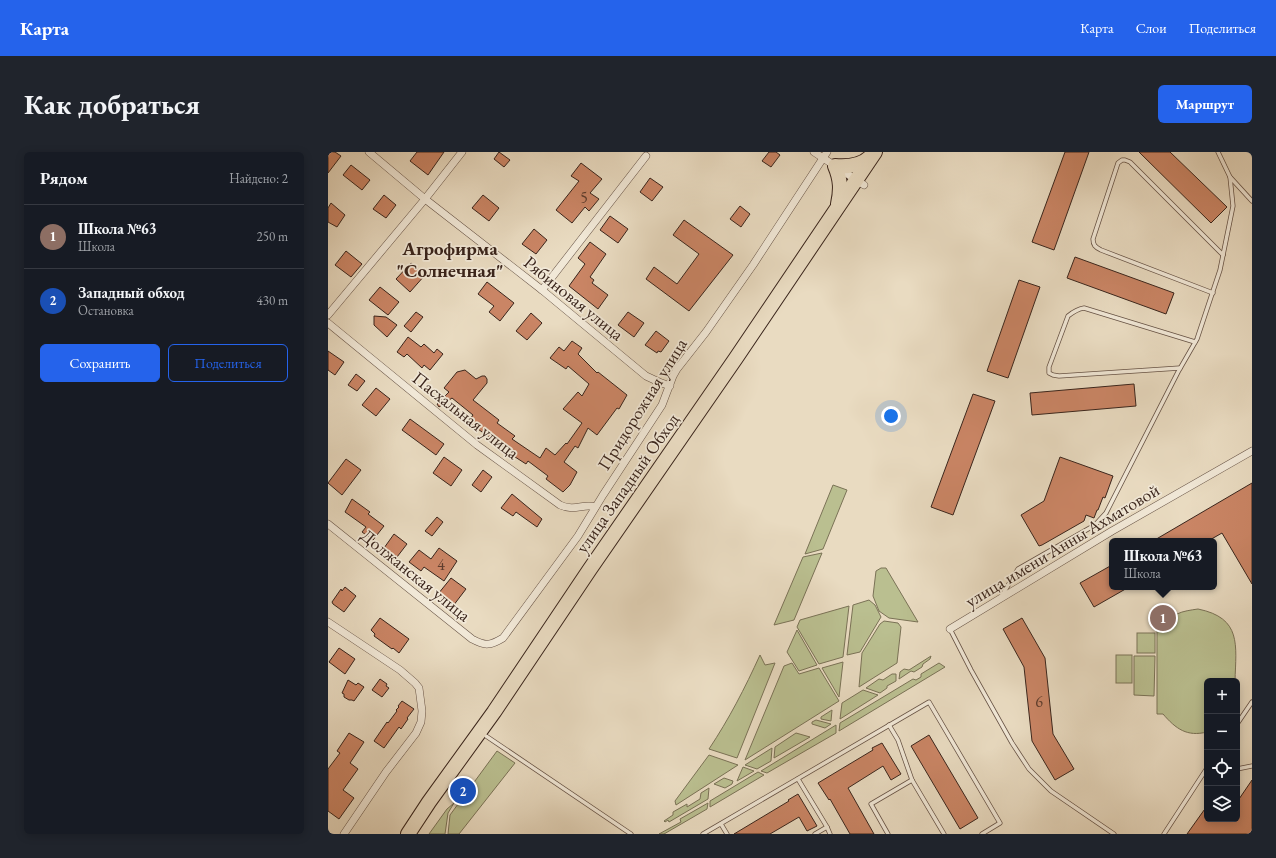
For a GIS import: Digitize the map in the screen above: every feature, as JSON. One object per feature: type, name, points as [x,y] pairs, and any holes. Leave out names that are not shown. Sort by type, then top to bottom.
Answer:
[{"type":"highway","points":[[837,210],[841,188],[835,166],[853,166],[867,160],[875,152]]},
{"type":"highway","name":"улица Западный Обход","points":[[420,834],[860,183],[875,152]]},
{"type":"highway","name":"улица Западный Обход","points":[[408,834],[494,712],[590,569],[837,210],[886,152]]},
{"type":"street","name":"Рябиновая улица","points":[[369,152],[425,199],[542,290],[646,376],[670,386]]},
{"type":"street","points":[[328,315],[425,199],[462,152]]},
{"type":"street","points":[[814,152],[860,183]]},
{"type":"street","name":"Придорожная улица","points":[[488,645],[503,638],[578,536],[595,507],[662,404],[673,376],[753,265],[828,152]]},
{"type":"street","points":[[542,290],[646,156]]},
{"type":"street","name":"Пасхальная улица","points":[[328,323],[477,445],[560,505],[567,508],[589,506],[595,507]]},
{"type":"street","name":"улица имени Анны Ахматовой","points":[[950,629],[1112,531],[1252,451]]},
{"type":"street","name":"Должанская улица","points":[[328,524],[472,639],[488,645]]},
{"type":"street","points":[[328,622],[400,670],[415,683],[419,688],[422,711],[421,722],[416,733],[386,772],[344,834]]},
{"type":"lane","points":[[1218,152],[1230,177],[1252,201]]},
{"type":"lane","points":[[1213,293],[1101,250],[1093,244],[1093,239],[1118,163],[1122,160],[1130,162],[1223,255]]},
{"type":"lane","points":[[999,599],[1018,569],[1095,525],[1106,513],[1180,368],[1195,342],[1220,270],[1233,206],[1230,177]]},
{"type":"lane","points":[[1180,368],[1059,376],[1053,376],[1049,373],[1049,367],[1068,316],[1084,308],[1195,342]]},
{"type":"lane","points":[[950,629],[1012,743],[1029,768],[1051,791],[1114,834]]},
{"type":"lane","points":[[703,834],[929,702],[1000,823],[982,834]]},
{"type":"lane","points":[[1240,720],[1252,702]]},
{"type":"lane","points":[[889,725],[898,740],[912,780],[944,834]]},
{"type":"lane","points":[[486,736],[631,834]]},
{"type":"lane","points":[[1240,768],[1252,766]]},
{"type":"lane","points":[[1164,834],[1204,774]]},
{"type":"lane","points":[[798,778],[830,834]]},
{"type":"lane","points":[[888,834],[871,804],[912,780]]},
{"type":"lane","points":[[721,824],[727,834]]},
{"type":"lane","points":[[815,834],[827,827]]},
{"type":"green space","points":[[833,485],[847,490],[823,549],[805,554]]},
{"type":"green space","points":[[822,553],[794,620],[774,625],[803,557]]},
{"type":"green space","points":[[881,568],[886,568],[918,622],[889,618],[879,611],[873,596],[876,571]]},
{"type":"green space","points":[[869,600],[875,605],[881,617],[860,652],[847,655],[853,605]]},
{"type":"green space","points":[[849,606],[843,657],[819,664],[797,627],[800,620]]},
{"type":"green space","points":[[1198,609],[1212,613],[1222,619],[1229,626],[1235,645],[1235,678],[1204,678],[1204,732],[1200,733],[1188,732],[1177,728],[1163,714],[1157,714],[1157,624],[1166,622],[1179,613]]},
{"type":"green space","points":[[884,621],[898,623],[901,627],[897,663],[859,687],[862,653],[880,624]]},
{"type":"green space","points":[[797,630],[817,665],[799,671],[787,652]]},
{"type":"green space","points":[[1137,633],[1155,633],[1155,653],[1137,653]]},
{"type":"green space","points":[[760,655],[765,665],[775,663],[737,758],[709,749],[736,703]]},
{"type":"green space","points":[[1116,655],[1132,655],[1132,683],[1116,683]]},
{"type":"green space","points":[[931,656],[922,667],[914,672],[911,671],[899,679],[900,672],[904,669],[909,670]]},
{"type":"green space","points":[[1134,656],[1155,656],[1154,696],[1134,695]]},
{"type":"green space","points":[[843,662],[839,697],[822,668]]},
{"type":"green space","points":[[792,663],[799,674],[819,668],[839,701],[745,760],[784,666]]},
{"type":"green space","points":[[939,663],[945,667],[839,731],[840,723],[913,679],[916,680],[921,677],[921,674]]},
{"type":"green space","points":[[892,674],[896,674],[896,681],[887,686],[887,688],[880,693],[866,688],[879,679],[883,680]]},
{"type":"green space","points":[[863,690],[878,695],[840,719],[842,703]]},
{"type":"green space","points":[[832,710],[831,721],[821,719],[821,717]]},
{"type":"green space","points":[[816,720],[831,724],[825,728],[812,724],[812,722]]},
{"type":"green space","points":[[836,725],[836,733],[767,773],[761,771]]},
{"type":"green space","points":[[796,733],[810,737],[774,758],[775,747]]},
{"type":"green space","points":[[772,748],[771,761],[757,769],[745,765]]},
{"type":"green space","points":[[497,751],[515,763],[459,834],[448,834],[450,815]]},
{"type":"green space","points":[[709,755],[738,765],[676,805],[675,801]]},
{"type":"green space","points":[[743,767],[754,771],[737,781]]},
{"type":"green space","points":[[758,772],[764,775],[710,807],[710,801]]},
{"type":"green space","points":[[724,778],[733,781],[732,784],[725,788],[714,784]]},
{"type":"green space","points":[[709,788],[708,799],[669,822],[668,820],[665,822],[664,821],[673,815],[673,812],[687,804],[687,807],[700,799],[701,793]]},
{"type":"green space","points":[[454,803],[448,813],[445,834],[429,834],[447,809]]},
{"type":"green space","points":[[708,803],[707,809],[664,834],[659,834],[681,822],[680,819]]},
{"type":"building","points":[[328,152],[335,152],[341,156],[328,173]]},
{"type":"building","points":[[417,152],[444,152],[428,175],[410,161]]},
{"type":"building","points":[[499,152],[510,160],[504,167],[494,159]]},
{"type":"building","points":[[769,152],[776,152],[780,155],[771,167],[762,161]]},
{"type":"building","points":[[1065,152],[1089,152],[1054,250],[1032,242]]},
{"type":"building","points":[[1139,152],[1170,152],[1227,207],[1211,223]]},
{"type":"building","points":[[581,163],[602,179],[590,193],[599,199],[589,211],[585,207],[572,223],[556,210],[579,181],[571,176]]},
{"type":"building","points":[[351,165],[370,180],[362,190],[343,175]]},
{"type":"building","points":[[650,178],[663,187],[652,201],[640,192]]},
{"type":"building","points":[[384,195],[396,205],[386,218],[373,209]]},
{"type":"building","points":[[483,195],[499,208],[489,221],[472,208]]},
{"type":"building","points":[[331,203],[345,215],[337,227],[328,222],[328,208]]},
{"type":"building","points":[[740,206],[750,214],[741,227],[730,219]]},
{"type":"building","points":[[610,216],[628,229],[618,243],[600,230]]},
{"type":"building","points":[[684,220],[733,255],[689,311],[646,279],[654,267],[677,284],[699,254],[673,235]]},
{"type":"building","points":[[534,229],[547,240],[536,254],[522,244]]},
{"type":"building","points":[[590,242],[606,254],[590,277],[594,280],[592,283],[608,295],[598,309],[569,286],[585,264],[578,258]]},
{"type":"building","points":[[346,251],[362,264],[351,277],[335,265]]},
{"type":"building","points":[[1075,257],[1174,293],[1166,314],[1067,278]]},
{"type":"building","points":[[411,263],[425,275],[410,292],[396,279]]},
{"type":"building","points":[[1019,280],[1040,287],[1008,378],[987,371]]},
{"type":"building","points":[[487,282],[514,303],[500,321],[489,312],[494,306],[478,294]]},
{"type":"building","points":[[380,287],[399,302],[388,315],[369,300]]},
{"type":"building","points":[[416,312],[423,317],[411,332],[404,326]]},
{"type":"building","points":[[628,312],[644,323],[634,337],[618,325]]},
{"type":"building","points":[[531,313],[542,323],[527,340],[516,331]]},
{"type":"building","points":[[374,316],[386,317],[397,325],[387,337],[374,325]]},
{"type":"building","points":[[656,331],[669,341],[661,352],[658,351],[657,353],[645,345]]},
{"type":"building","points":[[408,337],[421,347],[424,344],[434,353],[437,349],[443,354],[430,370],[424,365],[422,368],[407,354],[404,357],[397,352]]},
{"type":"building","points":[[572,341],[582,348],[578,354],[597,373],[598,372],[627,395],[619,409],[617,408],[597,435],[588,428],[578,448],[575,446],[564,462],[577,472],[570,485],[563,492],[546,479],[548,476],[528,461],[526,464],[512,455],[513,454],[468,422],[473,415],[452,398],[439,407],[437,404],[449,392],[444,388],[457,372],[465,370],[476,379],[485,376],[487,383],[473,400],[499,420],[497,423],[515,436],[512,439],[540,458],[546,448],[555,455],[566,443],[567,444],[582,423],[563,409],[578,392],[582,396],[589,384],[568,366],[566,369],[550,358],[559,347],[564,351]]},
{"type":"building","points":[[328,351],[344,362],[335,375],[328,370]]},
{"type":"building","points":[[356,374],[365,381],[357,391],[348,385]]},
{"type":"building","points":[[1134,384],[1136,406],[1032,415],[1030,393]]},
{"type":"building","points":[[376,388],[390,399],[376,416],[362,405]]},
{"type":"building","points":[[973,394],[995,401],[953,515],[931,507]]},
{"type":"building","points":[[410,419],[444,444],[436,455],[402,430]]},
{"type":"building","points":[[444,457],[462,470],[451,486],[433,473]]},
{"type":"building","points":[[1060,457],[1113,476],[1105,498],[1103,497],[1094,518],[1086,515],[1084,521],[1039,546],[1021,515],[1044,501]]},
{"type":"building","points":[[346,459],[361,470],[342,495],[328,483]]},
{"type":"building","points":[[483,470],[492,477],[481,492],[472,485]]},
{"type":"building","points":[[1252,483],[1252,584],[1222,533],[1213,538],[1158,538]]},
{"type":"building","points":[[512,494],[542,519],[537,527],[516,512],[513,516],[501,508]]},
{"type":"building","points":[[352,499],[370,512],[368,514],[384,526],[373,540],[362,532],[366,527],[345,512]]},
{"type":"building","points":[[437,517],[443,522],[432,536],[425,531]]},
{"type":"building","points":[[394,534],[407,544],[397,557],[384,548]]},
{"type":"building","points":[[439,548],[457,561],[444,581],[424,567],[421,571],[409,562],[419,550],[431,559]]},
{"type":"building","points":[[1109,567],[1109,590],[1124,590],[1094,607],[1080,583]]},
{"type":"building","points":[[451,578],[466,589],[453,606],[438,594]]},
{"type":"building","points":[[345,587],[356,596],[344,612],[332,602],[341,589],[342,591]]},
{"type":"building","points":[[380,618],[409,639],[399,653],[374,636],[375,634],[371,630]]},
{"type":"building","points":[[1022,618],[1045,658],[1053,734],[1074,769],[1055,780],[1032,741],[1024,667],[1003,629]]},
{"type":"building","points":[[339,648],[355,659],[345,674],[329,662]]},
{"type":"building","points":[[380,679],[387,684],[386,686],[389,688],[382,697],[372,690]]},
{"type":"building","points":[[348,680],[356,685],[358,683],[364,687],[354,701],[344,697],[344,694],[342,693]]},
{"type":"building","points":[[402,701],[414,709],[401,729],[399,727],[384,748],[374,741],[387,722],[388,723],[397,711],[398,706]]},
{"type":"building","points":[[349,733],[364,742],[350,763],[358,769],[343,790],[354,798],[339,819],[328,811],[328,769],[340,753],[337,751]]},
{"type":"building","points":[[929,735],[978,818],[960,829],[911,746]]},
{"type":"building","points":[[882,743],[901,774],[891,780],[883,766],[848,788],[874,834],[850,834],[830,799],[829,800],[818,783]]},
{"type":"building","points":[[1252,780],[1252,834],[1187,834],[1204,810],[1204,822],[1240,822],[1240,798]]},
{"type":"building","points":[[798,794],[817,826],[807,831],[799,817],[770,834],[734,834],[789,801],[788,800]]},
{"type":"place","name":"Школа №63","points":[[1163,618]]},
{"type":"place","name":"Западный обход","points":[[463,791]]},
{"type":"district","name":"Агрофирма \"Солнечная\"","points":[[450,259]]}]
